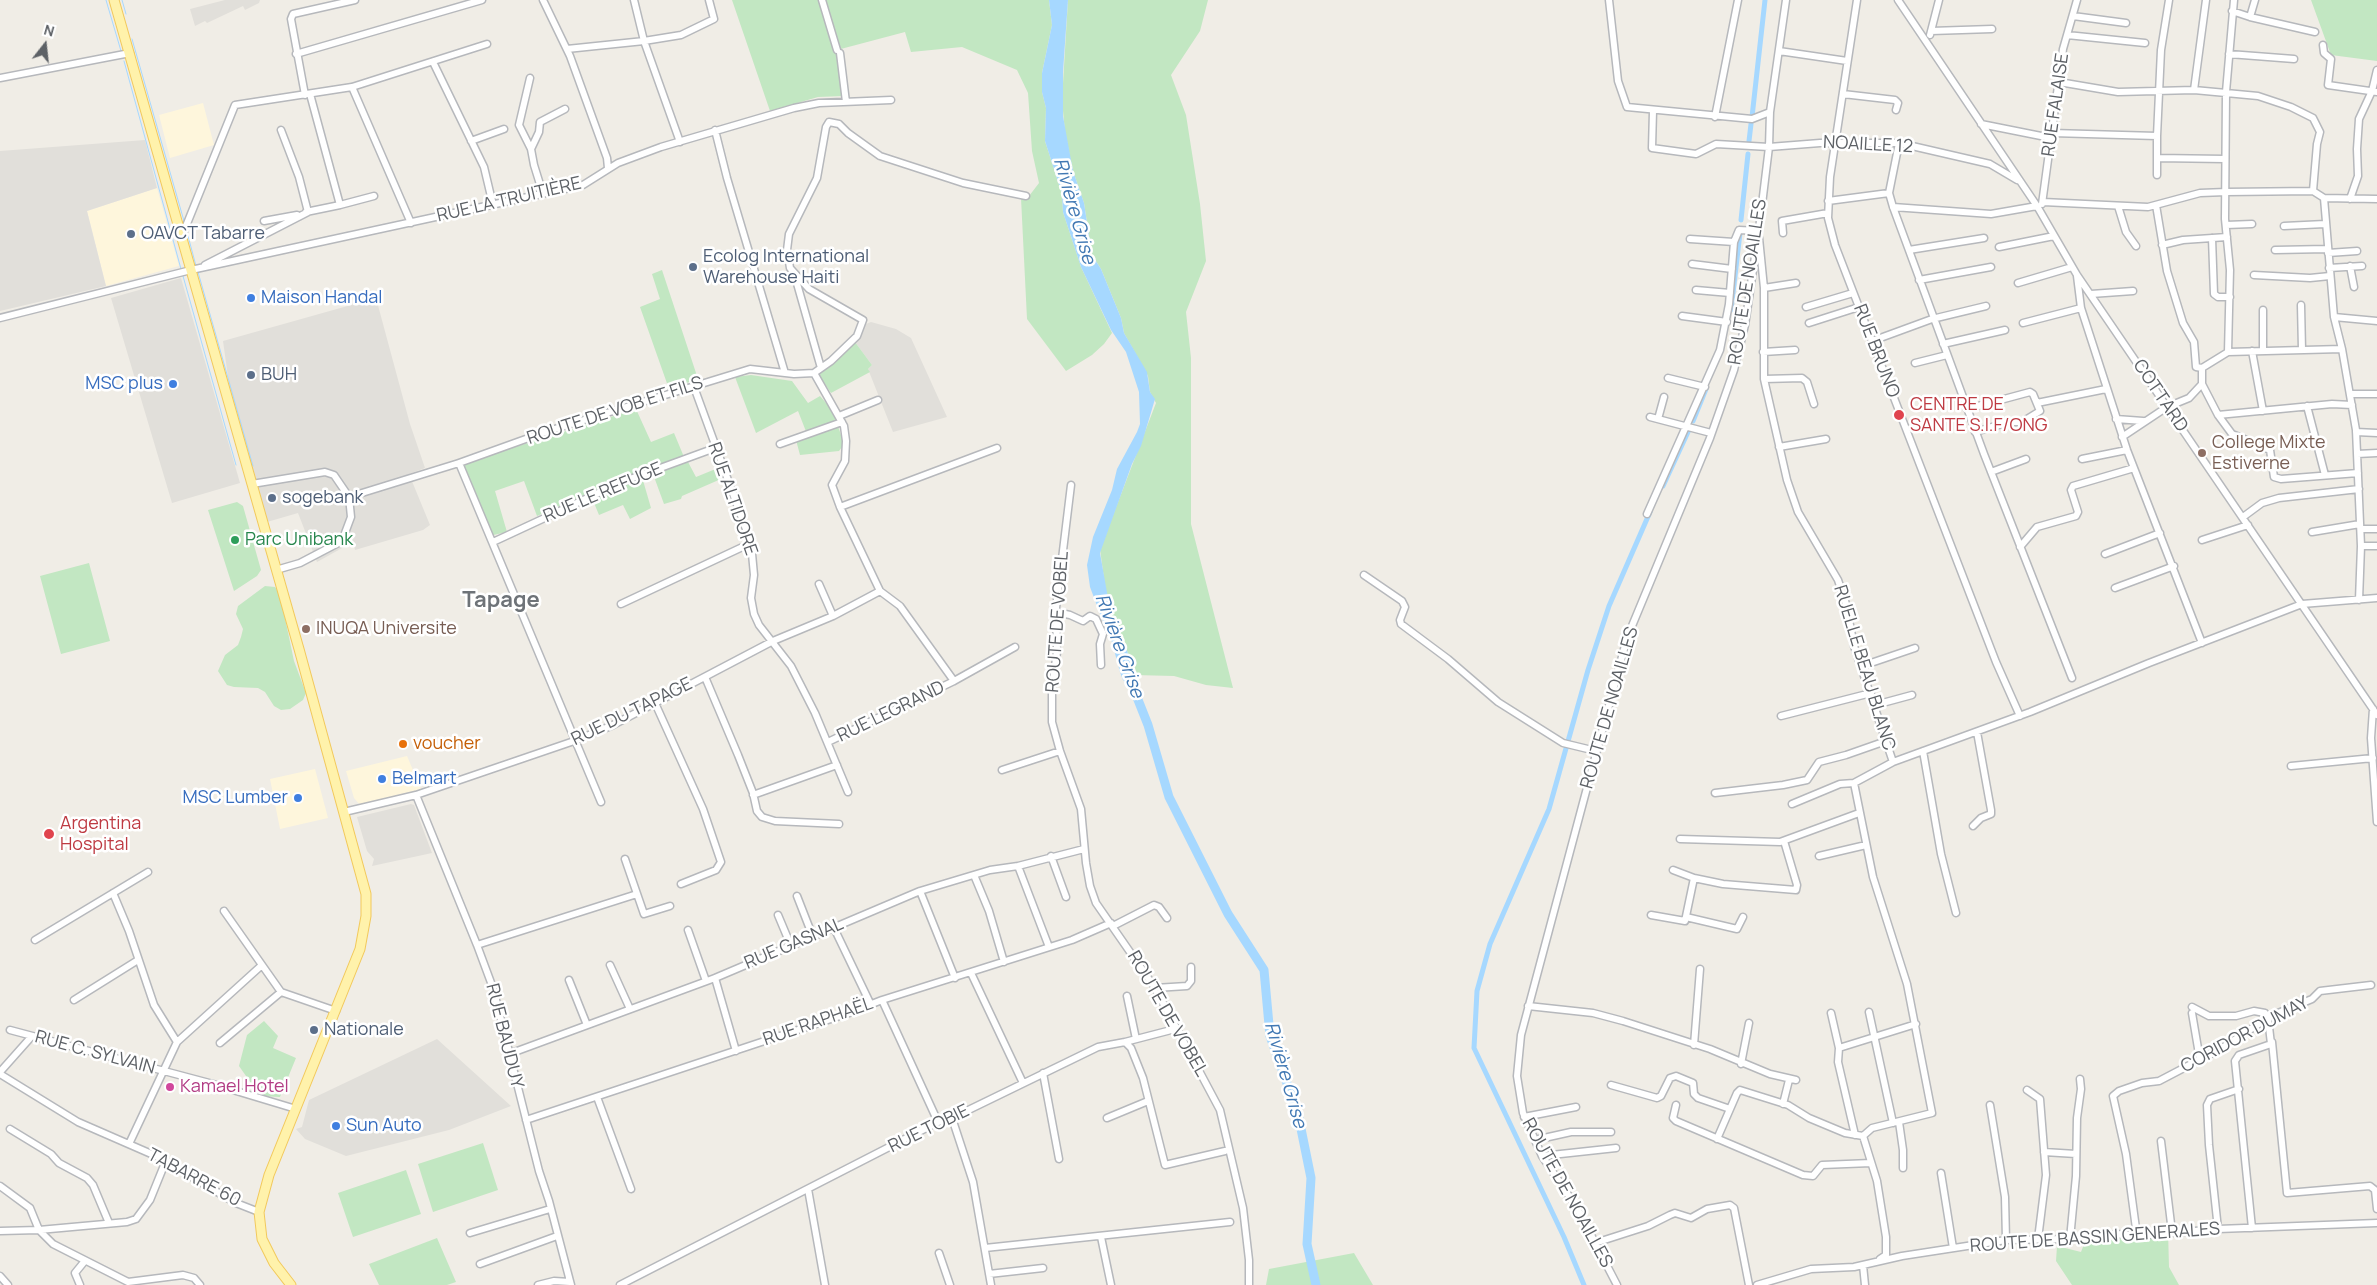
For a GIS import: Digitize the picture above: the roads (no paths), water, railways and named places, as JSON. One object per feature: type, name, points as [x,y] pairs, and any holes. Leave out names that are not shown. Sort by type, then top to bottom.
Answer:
[{"type":"main road","points":[[114,0],[182,236],[194,270],[366,894],[366,916],[360,949],[269,1175],[259,1212],[262,1239],[287,1284]]},
{"type":"street","points":[[340,205],[296,54],[291,19],[293,14],[355,0]]},
{"type":"street","points":[[296,54],[482,0]]},
{"type":"street","points":[[544,0],[567,49],[607,158],[608,168]]},
{"type":"street","points":[[634,0],[644,41],[680,142]]},
{"type":"street","points":[[567,49],[644,41],[681,34],[713,21],[714,17],[708,0]]},
{"type":"street","points":[[822,0],[839,52],[846,102]]},
{"type":"street","points":[[1608,0],[1618,82],[1627,107],[1752,119],[1770,112]]},
{"type":"street","points":[[1716,117],[1738,0]]},
{"type":"street","name":"ROUTE DE NOAILLES","points":[[1617,1285],[1578,1208],[1542,1156],[1524,1117],[1518,1076],[1521,1035],[1627,638],[1711,433],[1734,370],[1744,325],[1758,230],[1769,147],[1770,112],[1786,0]]},
{"type":"street","name":"RUE BRUNO","points":[[1858,0],[1847,61],[1828,200],[1828,213],[1835,245],[1996,662],[2020,716]]},
{"type":"street","name":"COTTARD","points":[[1898,0],[1928,42],[1981,124],[2040,206],[2054,236],[2077,275],[2375,712]]},
{"type":"street","points":[[1928,42],[1939,0]]},
{"type":"street","name":"RUE FALAISE","points":[[2040,206],[2058,82],[2067,34],[2077,0]]},
{"type":"street","points":[[2157,175],[2158,92],[2161,50],[2169,0]]},
{"type":"street","points":[[2194,90],[2206,0]]},
{"type":"street","points":[[2228,352],[2230,270],[2226,225],[2226,92],[2234,0]]},
{"type":"street","points":[[2250,17],[2255,0]]},
{"type":"street","points":[[2232,11],[2315,32]]},
{"type":"street","points":[[2073,16],[2126,23]]},
{"type":"street","points":[[1931,31],[1992,29]]},
{"type":"street","points":[[2067,34],[2145,43]]},
{"type":"street","points":[[182,236],[213,164],[235,105],[352,87],[487,44]]},
{"type":"street","points":[[2323,45],[2324,53],[2331,59],[2328,85],[2374,92]]},
{"type":"street","points":[[1780,51],[1847,61]]},
{"type":"street","points":[[0,78],[130,53]]},
{"type":"street","points":[[2229,54],[2294,59]]},
{"type":"street","points":[[433,62],[484,167],[492,205]]},
{"type":"street","points":[[2350,199],[2358,176],[2356,149],[2359,119],[2374,92],[2377,70]]},
{"type":"street","points":[[530,78],[518,125],[531,149],[543,194]]},
{"type":"street","points":[[2058,82],[2118,92],[2194,90],[2226,92],[2268,99],[2313,118],[2320,132],[2317,144],[2313,191]]},
{"type":"street","points":[[352,87],[410,223]]},
{"type":"street","points":[[1843,94],[1895,100],[1898,103],[1896,110]]},
{"type":"street","name":"RUE LA TRUITIÈRE","points":[[194,270],[583,185],[608,168],[661,146],[794,108],[819,103],[891,100]]},
{"type":"street","points":[[531,149],[539,132],[540,122],[565,109]]},
{"type":"street","name":"NOAILLE 12","points":[[1653,111],[1652,148],[1696,154],[1716,144],[1769,147],[1800,143],[1899,143],[1990,164],[2021,182]]},
{"type":"street","points":[[954,681],[900,606],[880,591],[840,508],[832,485],[845,461],[846,441],[841,419],[814,373],[857,336],[863,320],[809,289],[790,268],[787,250],[789,234],[816,178],[828,122],[839,124],[880,156],[963,183],[1026,196]]},
{"type":"street","points":[[1981,124],[2051,135],[2156,136]]},
{"type":"street","points":[[471,140],[504,129]]},
{"type":"street","points":[[281,130],[299,177],[308,212]]},
{"type":"street","points":[[715,130],[727,178],[785,373]]},
{"type":"street","points":[[1899,143],[1889,193],[1892,207],[1966,409],[2072,678]]},
{"type":"street","points":[[2157,158],[2225,159]]},
{"type":"street","points":[[1892,207],[1991,214],[2040,206],[2142,207],[2200,193],[2226,192],[2313,191],[2324,198],[2377,199]]},
{"type":"street","points":[[1828,200],[1889,193]]},
{"type":"street","points":[[264,221],[374,196]]},
{"type":"street","points":[[2324,198],[2334,317],[2342,349],[2356,432],[2362,546],[2359,600]]},
{"type":"street","points":[[2156,205],[2167,271],[2183,323],[2194,342],[2196,366],[2202,368]]},
{"type":"street","points":[[2118,206],[2126,232],[2136,246]]},
{"type":"street","points":[[0,318],[194,270],[308,212]]},
{"type":"street","points":[[1783,233],[1782,222],[1828,213]]},
{"type":"street","points":[[2226,225],[2252,224]]},
{"type":"street","points":[[2284,226],[2325,224]]},
{"type":"street","points":[[1647,514],[1720,350],[1727,322],[1734,242],[1739,230],[1758,230]]},
{"type":"street","name":"RUELLE BEAU BLANC","points":[[1758,230],[1764,288],[1764,379],[1779,447],[1798,512],[1838,580],[1846,604],[1854,646],[1894,762]]},
{"type":"street","points":[[1999,247],[2054,236]]},
{"type":"street","points":[[2162,245],[2183,240],[2227,237]]},
{"type":"street","points":[[1909,250],[1984,238]]},
{"type":"street","points":[[2212,238],[2214,294],[2218,297],[2230,297]]},
{"type":"street","points":[[1690,239],[1734,242]]},
{"type":"street","points":[[2275,250],[2357,251]]},
{"type":"street","points":[[1692,264],[1732,269]]},
{"type":"street","points":[[2350,266],[2354,287]]},
{"type":"street","points":[[2329,268],[2362,266]]},
{"type":"street","points":[[1920,280],[1991,267]]},
{"type":"street","points":[[2018,283],[2072,267]]},
{"type":"street","points":[[794,272],[821,368]]},
{"type":"street","points":[[2077,275],[2081,308],[2116,419],[2202,643]]},
{"type":"street","points":[[2254,275],[2310,278],[2330,276]]},
{"type":"street","points":[[1764,288],[1796,283]]},
{"type":"street","points":[[1696,290],[1730,293]]},
{"type":"street","points":[[2091,294],[2133,291]]},
{"type":"street","points":[[1806,307],[1854,293]]},
{"type":"street","points":[[2301,305],[2302,350]]},
{"type":"street","points":[[1872,342],[1932,319],[1986,306]]},
{"type":"street","points":[[1809,323],[1859,307]]},
{"type":"street","points":[[2023,323],[2081,308]]},
{"type":"street","points":[[2263,310],[2263,351]]},
{"type":"street","points":[[1682,316],[1727,322]]},
{"type":"street","points":[[2334,317],[2377,321]]},
{"type":"street","points":[[1943,344],[2005,330]]},
{"type":"street","points":[[2202,368],[2228,352],[2342,349]]},
{"type":"street","points":[[1763,352],[1795,350]]},
{"type":"street","points":[[2252,351],[2263,411]]},
{"type":"street","points":[[1914,364],[1947,355]]},
{"type":"street","points":[[2202,368],[2202,384],[2218,415],[2232,434],[2270,450],[2274,477],[2281,479],[2358,473]]},
{"type":"street","name":"ROUTE DE VOB ET FILS","points":[[349,497],[460,463],[548,431],[750,370],[814,373]]},
{"type":"street","points":[[1668,378],[1704,387]]},
{"type":"street","points":[[1764,379],[1802,378],[1807,382],[1814,404]]},
{"type":"street","points":[[2122,436],[2143,421],[2189,398],[2202,384]]},
{"type":"street","name":"RUE ALTIDORE","points":[[694,387],[751,543],[754,576],[751,598],[754,614],[759,625],[791,666],[828,742],[848,792]]},
{"type":"street","points":[[2037,403],[2106,389]]},
{"type":"street","points":[[1966,409],[2030,392],[2034,394],[2040,412],[2030,416],[2024,422],[2009,422],[1975,432]]},
{"type":"street","points":[[2350,394],[2377,394]]},
{"type":"street","points":[[1658,419],[1664,397]]},
{"type":"street","points":[[780,444],[841,419],[878,400]]},
{"type":"street","points":[[2218,415],[2307,406],[2352,405]]},
{"type":"street","points":[[2307,406],[2325,476]]},
{"type":"street","points":[[1650,417],[1711,433]]},
{"type":"street","points":[[2116,419],[2143,421]]},
{"type":"street","points":[[2356,432],[2377,433]]},
{"type":"street","points":[[1779,447],[1826,439]]},
{"type":"street","name":"RUE LE REFUGE","points":[[493,542],[622,482],[715,448]]},
{"type":"street","points":[[840,508],[996,448]]},
{"type":"street","points":[[2082,459],[2127,450]]},
{"type":"street","points":[[2357,454],[2377,453]]},
{"type":"street","points":[[1991,472],[2026,459]]},
{"type":"street","points":[[460,463],[577,740],[601,802]]},
{"type":"street","points":[[2020,547],[2037,528],[2076,516],[2078,512],[2071,490],[2073,486],[2134,468]]},
{"type":"street","points":[[252,484],[325,472],[334,475],[349,497],[351,517],[342,541],[300,563],[276,570]]},
{"type":"street","name":"ROUTE DE VOBEL","points":[[1071,485],[1056,612],[1057,652],[1052,687],[1052,722],[1060,751],[1081,808],[1084,849],[1090,886],[1096,903],[1155,988],[1175,1029],[1216,1099],[1243,1208],[1249,1253],[1249,1285]]},
{"type":"street","points":[[2243,517],[2262,503],[2279,498],[2359,490]]},
{"type":"street","points":[[2202,540],[2248,525]]},
{"type":"street","points":[[2312,532],[2361,527],[2377,529]]},
{"type":"street","points":[[2106,554],[2160,533]]},
{"type":"street","points":[[621,604],[751,543]]},
{"type":"street","points":[[2362,546],[2377,546]]},
{"type":"street","points":[[2115,588],[2174,566]]},
{"type":"street","points":[[1364,575],[1402,601],[1405,607],[1400,620],[1401,624],[1498,702],[1564,743],[1596,751]]},
{"type":"street","points":[[819,584],[833,616]]},
{"type":"street","name":"RUE DU TAPAGE","points":[[344,812],[416,795],[577,740],[613,725],[773,641],[833,616],[880,591]]},
{"type":"street","points":[[1792,804],[1840,784],[1854,784],[1894,762],[2020,716],[2302,604],[2377,598]]},
{"type":"street","points":[[1056,612],[1070,615],[1083,621],[1090,616],[1096,619],[1103,634],[1100,644],[1102,665]]},
{"type":"street","name":"RUE LEGRAND","points":[[828,742],[954,681],[1015,647]]},
{"type":"street","points":[[1862,666],[1915,648]]},
{"type":"street","points":[[705,677],[753,795],[757,811],[762,817],[774,822],[839,824]]},
{"type":"street","points":[[1782,716],[1871,693]]},
{"type":"street","points":[[1875,705],[1912,695]]},
{"type":"street","points":[[654,703],[703,809],[721,862],[716,870],[681,884]]},
{"type":"street","points":[[2375,712],[2371,735],[2377,822]]},
{"type":"street","points":[[1973,826],[1981,818],[1991,814],[1992,810],[1977,732]]},
{"type":"street","points":[[1715,793],[1783,785],[1806,780],[1815,764],[1819,762],[1846,755],[1886,740]]},
{"type":"street","points":[[1002,770],[1060,751]]},
{"type":"street","points":[[1923,751],[1941,854],[1956,914]]},
{"type":"street","points":[[2291,766],[2373,758]]},
{"type":"street","points":[[753,795],[837,765]]},
{"type":"street","points":[[1717,1139],[1740,1090],[1783,1104],[1822,1124],[1863,1136],[1872,1128],[1932,1113],[1905,975],[1866,845],[1854,784]]},
{"type":"street","name":"RUE BAUDUY","points":[[416,795],[493,988],[570,1284]]},
{"type":"street","points":[[1680,839],[1784,841],[1859,813]]},
{"type":"street","points":[[1673,870],[1694,878],[1724,884],[1796,890],[1797,885],[1784,841]]},
{"type":"street","points":[[1819,856],[1866,845]]},
{"type":"street","name":"RUE GASNAL","points":[[509,1054],[715,978],[920,891],[974,875],[1084,849]]},
{"type":"street","points":[[1051,856],[1066,897]]},
{"type":"street","points":[[625,859],[645,915],[670,906]]},
{"type":"street","points":[[1018,866],[1050,947]]},
{"type":"street","points":[[35,940],[148,872]]},
{"type":"street","points":[[974,875],[989,911],[1004,962]]},
{"type":"street","points":[[1651,915],[1682,922],[1686,917],[1694,878]]},
{"type":"street","points":[[920,891],[955,978]]},
{"type":"street","points":[[113,893],[154,1005],[177,1042]]},
{"type":"street","points":[[477,945],[637,894]]},
{"type":"street","points":[[797,896],[812,937]]},
{"type":"street","name":"RUE RAPHAËL","points":[[526,1120],[736,1051],[882,1000],[1050,947],[1112,925],[1154,905],[1159,907],[1167,918]]},
{"type":"street","points":[[224,911],[281,992],[336,1011]]},
{"type":"street","points":[[778,915],[791,946]]},
{"type":"street","points":[[1686,917],[1737,929],[1742,917]]},
{"type":"street","points":[[834,928],[871,1005]]},
{"type":"street","points":[[688,930],[706,981]]},
{"type":"street","points":[[74,1000],[138,960]]},
{"type":"street","name":"TABARRE 60","points":[[129,1144],[177,1042],[262,965]]},
{"type":"street","points":[[610,965],[630,1009]]},
{"type":"street","points":[[1155,988],[1187,986],[1191,981],[1191,967]]},
{"type":"street","points":[[1694,1045],[1700,969]]},
{"type":"street","points":[[971,973],[1023,1083]]},
{"type":"street","points":[[715,978],[736,1051]]},
{"type":"street","points":[[569,980],[587,1026]]},
{"type":"street","name":"CORIDOR DUMAY","points":[[2137,1236],[2126,1154],[2113,1096],[2124,1089],[2142,1083],[2159,1081],[2222,1048],[2268,1018],[2312,999],[2320,991],[2370,985]]},
{"type":"street","points":[[220,1043],[281,992]]},
{"type":"street","points":[[1127,996],[1136,1039]]},
{"type":"street","points":[[882,1000],[938,1122]]},
{"type":"street","points":[[1528,1006],[1593,1012],[1710,1049],[1741,1064],[1789,1080],[1796,1080]]},
{"type":"street","points":[[2200,1060],[2192,1010],[2209,1016]]},
{"type":"street","points":[[2193,1021],[2209,1016],[2236,1016],[2254,1011],[2264,1013],[2268,1018],[2272,1040],[2287,1193],[2370,1186],[2375,1190],[2377,1209]]},
{"type":"street","points":[[1869,1012],[1875,1036],[1875,1047],[1903,1150],[1903,1168]]},
{"type":"street","points":[[1831,1013],[1838,1048],[1838,1062],[1855,1135]]},
{"type":"street","points":[[1741,1064],[1749,1023]]},
{"type":"street","points":[[1838,1048],[1916,1024]]},
{"type":"street","name":"RUE TOBIE","points":[[620,1285],[938,1122],[952,1118],[1098,1047],[1175,1029]]},
{"type":"street","name":"RUE C. SYLVAIN","points":[[10,1030],[296,1109]]},
{"type":"street","points":[[0,1073],[32,1036]]},
{"type":"street","points":[[2252,1228],[2236,1058],[2269,1046],[2272,1040]]},
{"type":"street","points":[[1125,1042],[1136,1059],[1165,1165],[1225,1151]]},
{"type":"street","name":"TABARRE 60","points":[[0,1073],[71,1118],[129,1144],[236,1203],[259,1212]]},
{"type":"street","points":[[1043,1073],[1059,1159]]},
{"type":"street","points":[[1611,1085],[1657,1098],[1661,1096],[1670,1078],[1676,1076],[1693,1083],[1694,1094],[1698,1098],[1730,1109]]},
{"type":"street","points":[[2070,1240],[2077,1118],[2081,1089],[2080,1079]]},
{"type":"street","points":[[1783,1104],[1789,1080]]},
{"type":"street","points":[[2218,1229],[2208,1146],[2207,1105],[2210,1099],[2239,1089]]},
{"type":"street","points":[[2027,1090],[2040,1099],[2044,1152],[2044,1197],[2038,1239]]},
{"type":"street","points":[[597,1097],[630,1189]]},
{"type":"street","points":[[1107,1118],[1148,1101]]},
{"type":"street","points":[[1676,1105],[1674,1120],[1811,1176],[1815,1176],[1822,1165],[1871,1163]]},
{"type":"street","points":[[1990,1105],[2005,1197],[2006,1240]]},
{"type":"street","points":[[1524,1117],[1576,1107]]},
{"type":"street","points":[[952,1118],[973,1182],[991,1285]]},
{"type":"street","points":[[10,1128],[51,1154],[60,1163],[87,1178],[91,1182],[110,1223]]},
{"type":"street","points":[[1535,1140],[1571,1132],[1611,1132]]},
{"type":"street","points":[[1863,1136],[1878,1181],[1887,1249],[1886,1255],[1878,1261]]},
{"type":"street","points":[[2161,1141],[2172,1232]]},
{"type":"street","points":[[1542,1156],[1616,1148]]},
{"type":"street","points":[[2044,1152],[2076,1154]]},
{"type":"street","points":[[0,1231],[39,1230],[136,1219],[150,1200],[165,1163]]},
{"type":"street","points":[[1941,1173],[1953,1248]]},
{"type":"street","points":[[0,1186],[30,1208],[39,1230],[53,1244],[128,1284],[183,1275],[189,1276],[200,1285]]},
{"type":"street","points":[[808,1189],[825,1285]]},
{"type":"street","points":[[1595,1243],[1648,1226],[1670,1214],[1691,1218],[1706,1209],[1728,1204],[1734,1208],[1749,1285]]},
{"type":"street","points":[[470,1233],[550,1209]]},
{"type":"street","points":[[985,1248],[1230,1222]]},
{"type":"street","name":"ROUTE DE BASSIN GENERALES","points":[[1757,1285],[1811,1269],[1862,1265],[2006,1240],[2070,1240],[2117,1234],[2137,1236],[2218,1229],[2377,1223]]},
{"type":"street","points":[[480,1264],[557,1236]]},
{"type":"street","points":[[1101,1237],[1111,1285]]},
{"type":"street","points":[[939,1253],[950,1285]]},
{"type":"street","points":[[80,1285],[75,1273],[84,1262]]},
{"type":"street","points":[[1862,1265],[1865,1285]]},
{"type":"street","points":[[989,1274],[1043,1268]]},
{"type":"street","points":[[0,1276],[8,1285]]},
{"type":"street","points":[[538,1285],[554,1282],[570,1284]]},
{"type":"water","points":[[1049,0],[1068,0],[1063,72],[1063,116],[1073,171],[1084,203],[1092,255],[1101,269],[1121,318],[1124,333],[1147,372],[1150,392],[1155,399],[1141,446],[1132,464],[1100,553],[1111,615],[1126,647],[1134,675],[1131,686],[1123,680],[1120,672],[1110,635],[1090,587],[1087,565],[1093,537],[1112,490],[1117,469],[1140,424],[1139,392],[1126,352],[1111,330],[1081,267],[1063,212],[1062,194],[1045,141],[1046,108],[1042,92],[1042,73],[1052,25]]},
{"type":"waterway","points":[[106,0],[121,51]]},
{"type":"waterway","points":[[122,0],[126,14]]},
{"type":"waterway","points":[[1752,117],[1765,0]]},
{"type":"waterway","points":[[132,39],[184,221]]},
{"type":"waterway","points":[[124,61],[181,269]]},
{"type":"waterway","points":[[1749,141],[1751,124]]},
{"type":"waterway","points":[[1741,220],[1748,154]]},
{"type":"waterway","points":[[187,232],[196,266]]},
{"type":"waterway","points":[[1731,310],[1740,233]]},
{"type":"waterway","points":[[198,272],[253,466]]},
{"type":"waterway","points":[[183,276],[236,465]]},
{"type":"waterway","points":[[1693,421],[1706,389]]},
{"type":"waterway","points":[[1663,486],[1688,432]]},
{"type":"waterway","points":[[1584,1285],[1564,1237],[1474,1048],[1477,991],[1490,944],[1549,809],[1588,670],[1609,606],[1650,512]]},
{"type":"waterway","name":"Rivière Grise","points":[[1127,672],[1148,725],[1169,797],[1228,914],[1264,970],[1270,1036],[1298,1114],[1311,1178],[1307,1244],[1316,1285]]},
{"type":"place","name":"OAVCT Tabarre","points":[[131,234]]},
{"type":"place","name":"Ecolog International Warehouse Haiti","points":[[693,267]]},
{"type":"place","name":"Maison Handal","points":[[251,298]]},
{"type":"place","name":"BUH","points":[[251,375]]},
{"type":"place","name":"MSC plus","points":[[173,384]]},
{"type":"place","name":"CENTRE DE SANTE S.I.F/ONG","points":[[1899,415]]},
{"type":"place","name":"College Mixte Estiverne","points":[[2202,453]]},
{"type":"place","name":"sogebank","points":[[272,498]]},
{"type":"place","name":"Parc Unibank","points":[[235,540]]},
{"type":"place","name":"INUQA Universite","points":[[306,629]]},
{"type":"place","name":"voucher","points":[[403,744]]},
{"type":"place","name":"Belmart","points":[[382,779]]},
{"type":"place","name":"MSC Lumber","points":[[298,798]]},
{"type":"place","name":"Argentina Hospital","points":[[49,834]]},
{"type":"place","name":"Nationale","points":[[314,1030]]},
{"type":"place","name":"Kamael Hotel","points":[[170,1087]]},
{"type":"place","name":"Sun Auto","points":[[336,1126]]},
{"type":"district","name":"Tapage","points":[[501,601]]}]
